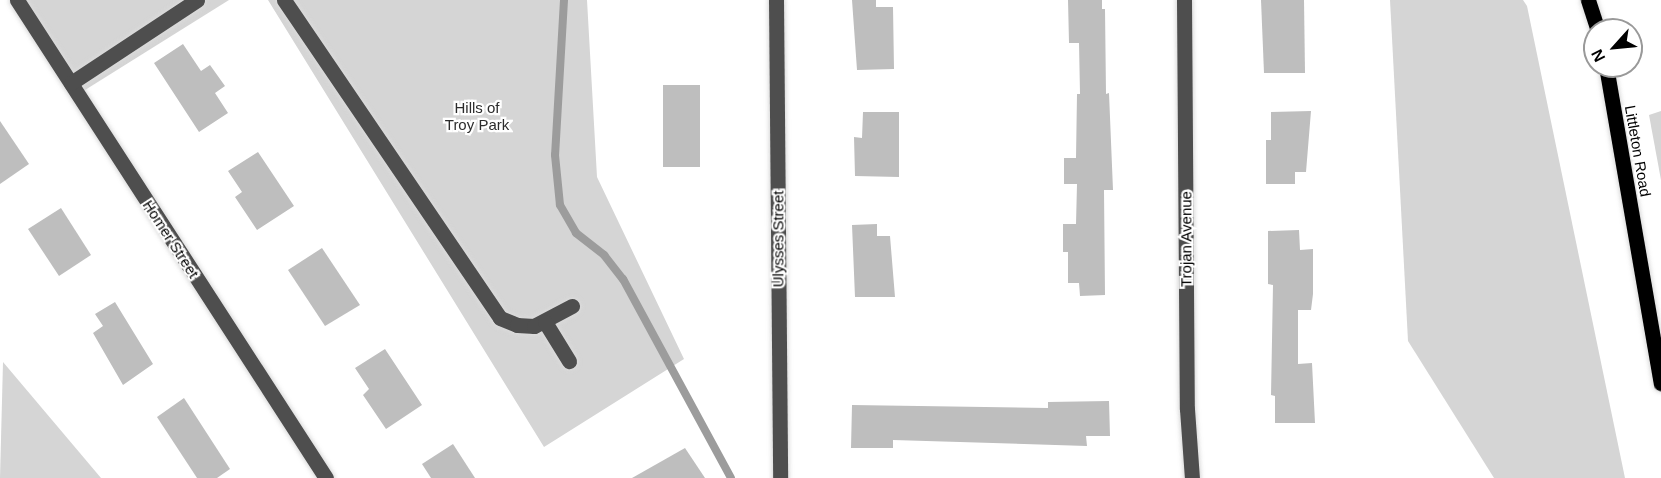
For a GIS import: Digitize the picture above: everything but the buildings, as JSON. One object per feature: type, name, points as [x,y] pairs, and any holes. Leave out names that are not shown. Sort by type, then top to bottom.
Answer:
[{"type":"main road","points":[[1588,0],[1594,18]]},
{"type":"main road","name":"Littleton Road","points":[[1608,78],[1661,383]]},
{"type":"street","name":"Homer Street","points":[[17,0],[326,478]]},
{"type":"street","points":[[71,83],[197,0]]},
{"type":"street","points":[[284,0],[500,318],[517,325],[534,326],[572,306]]},
{"type":"street","name":"Ulysses Street","points":[[776,0],[780,478]]},
{"type":"street","name":"Trojan Avenue","points":[[1184,0],[1187,409],[1192,478]]},
{"type":"street","points":[[545,321],[569,361]]},
{"type":"green space","points":[[15,0],[229,0],[77,95]]},
{"type":"green space","name":"Hills of Troy Park","points":[[268,0],[587,0],[597,177],[684,359],[544,447]]},
{"type":"green space","points":[[1390,0],[1523,0],[1527,6],[1625,478],[1494,478],[1408,341]]},
{"type":"green space","points":[[1661,111],[1661,180],[1649,115]]},
{"type":"green space","points":[[3,362],[101,478],[0,478]]},
{"type":"waterway","points":[[564,0],[555,155],[560,205],[576,233],[604,255],[623,279],[731,478]]}]
